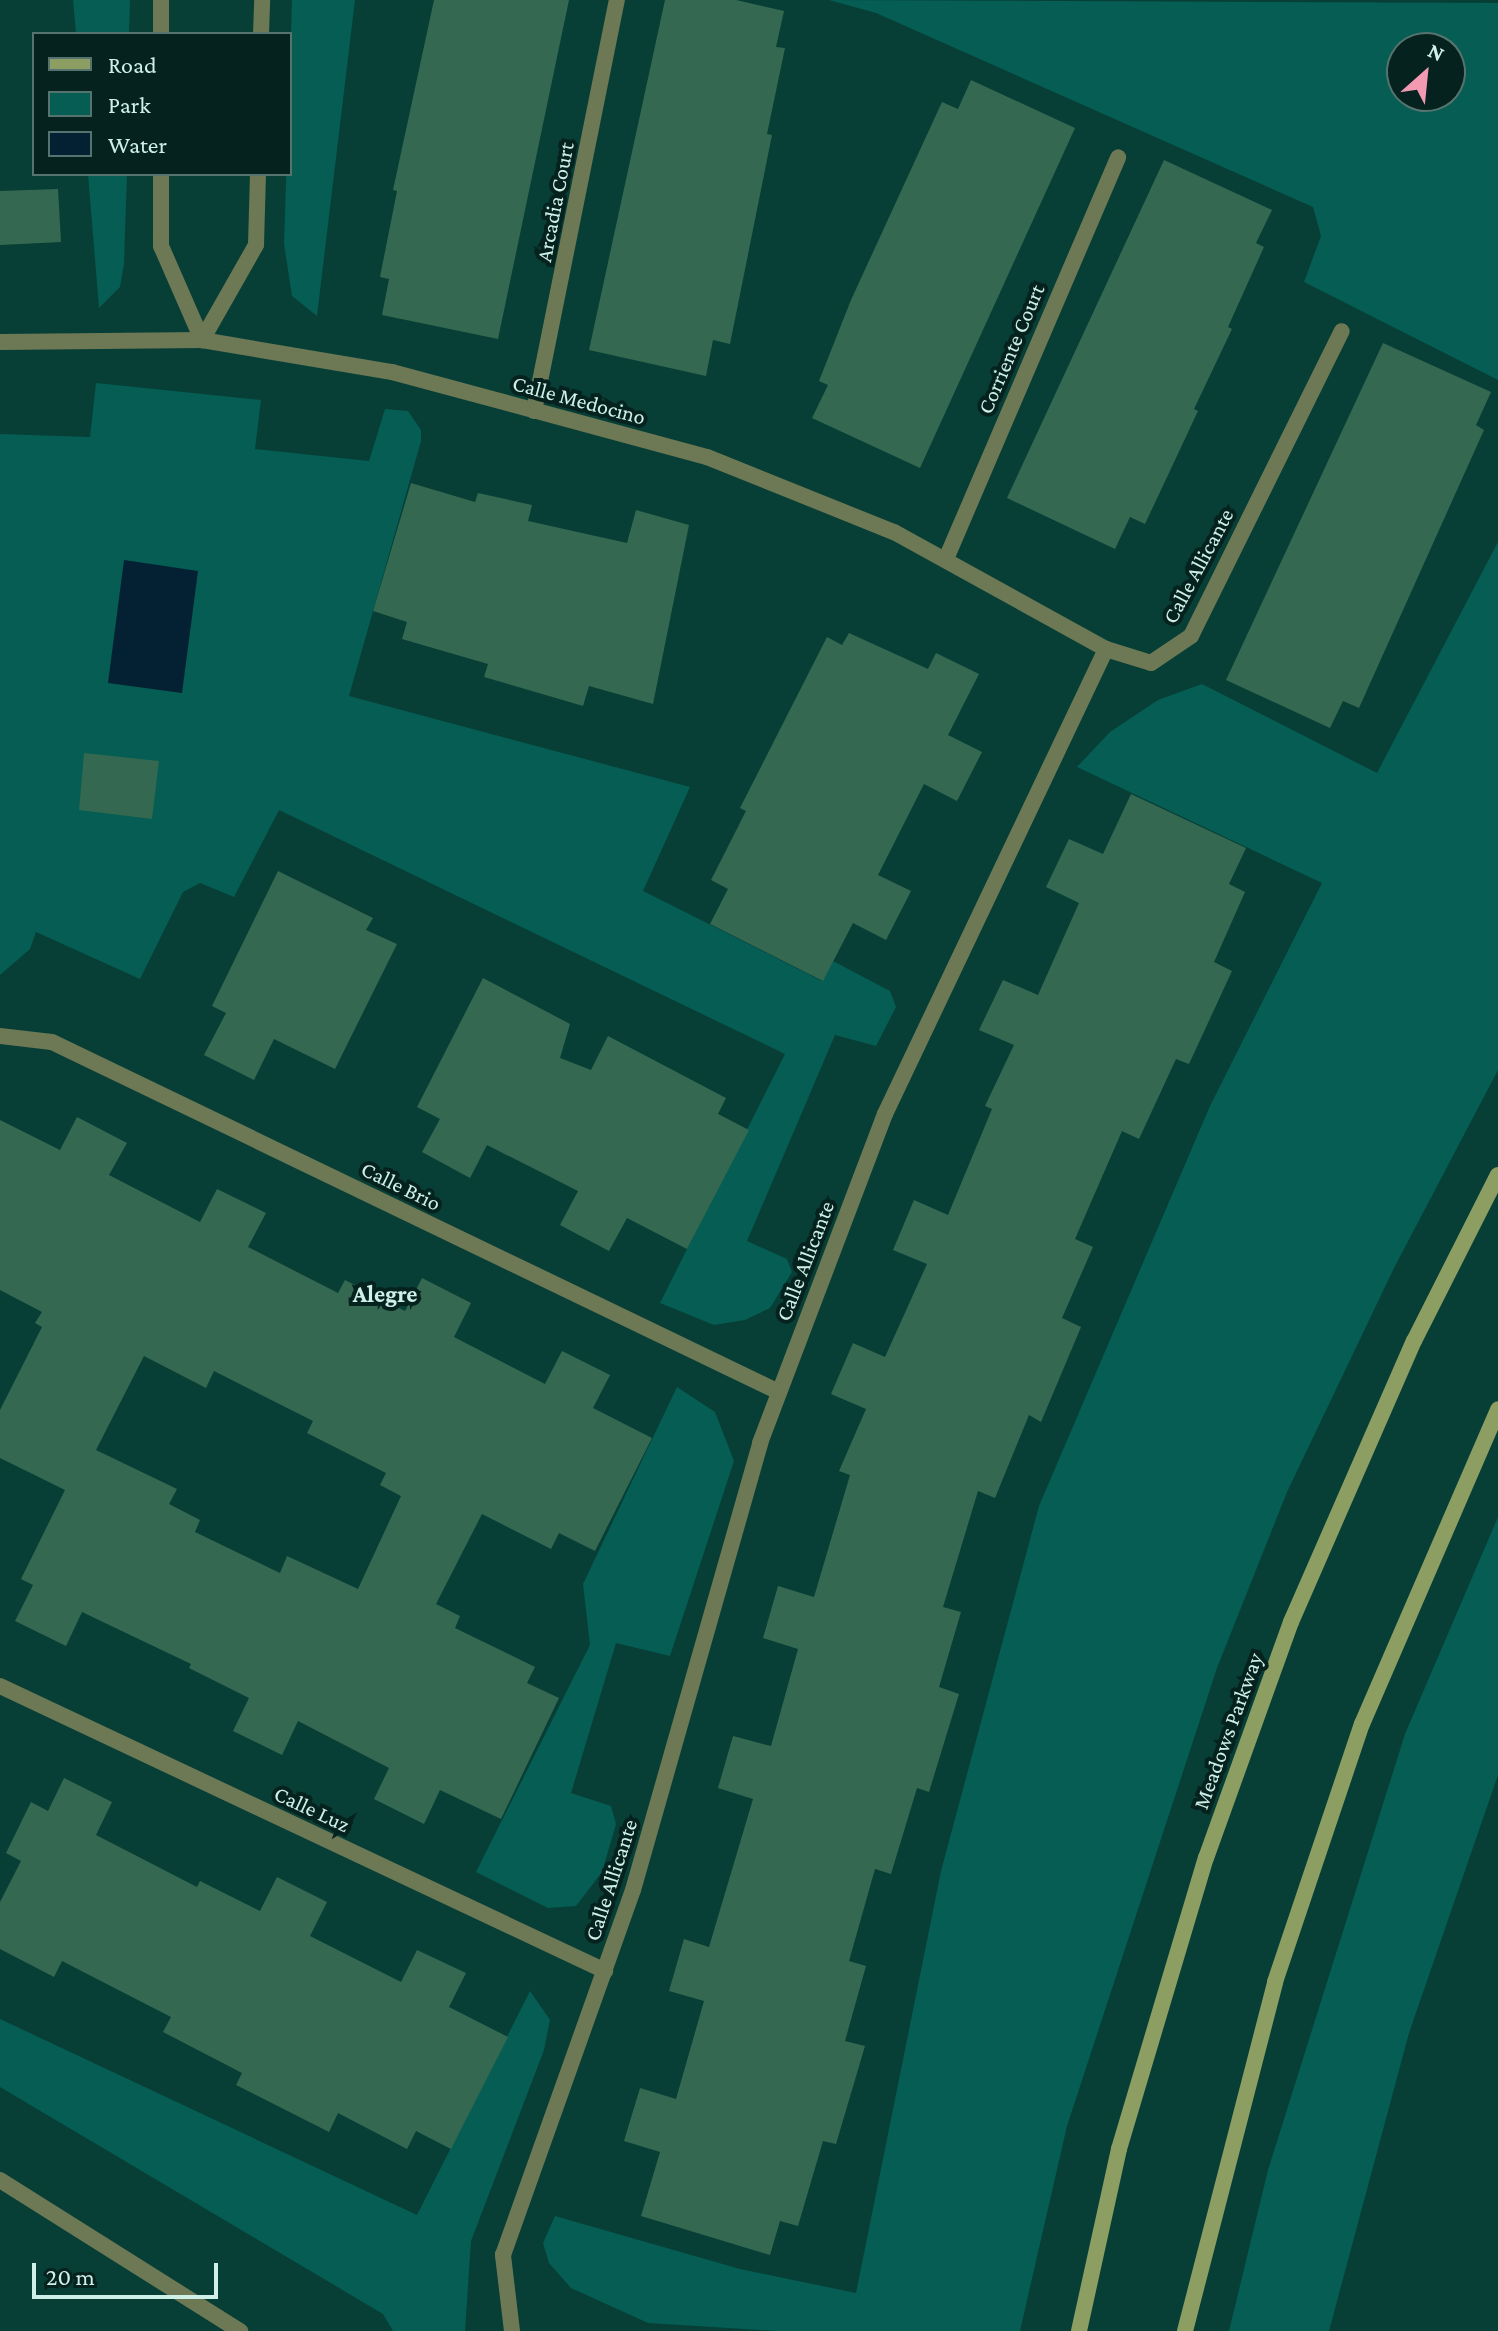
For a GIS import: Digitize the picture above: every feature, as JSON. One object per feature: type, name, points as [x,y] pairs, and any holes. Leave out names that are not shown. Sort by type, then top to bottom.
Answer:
[{"type":"main road","name":"Meadows Parkway","points":[[1079,2331],[1119,2149],[1206,1858],[1286,1637],[1414,1341],[1498,1175]]},
{"type":"main road","points":[[1185,2331],[1275,1982],[1357,1738],[1498,1409]]},
{"type":"lane","points":[[161,0],[161,32]]},
{"type":"lane","points":[[261,32],[262,0]]},
{"type":"lane","name":"Arcadia Court","points":[[534,411],[617,0]]},
{"type":"lane","name":"Corriente Court","points":[[946,559],[1118,157]]},
{"type":"lane","points":[[161,176],[161,246],[202,340]]},
{"type":"lane","points":[[202,340],[256,245],[258,176]]},
{"type":"lane","name":"Calle Allicante","points":[[512,2331],[503,2255],[633,1890],[760,1443],[885,1114],[1106,649],[1151,663],[1191,636],[1342,331]]},
{"type":"lane","name":"Calle Medocino","points":[[0,342],[202,340],[392,372],[707,457],[894,532],[1106,649]]},
{"type":"lane","name":"Calle Brio","points":[[0,1036],[52,1042],[779,1392]]},
{"type":"lane","name":"Calle Luz","points":[[0,1686],[605,1971]]},
{"type":"lane","points":[[0,2180],[240,2331]]},
{"type":"green space","points":[[73,0],[130,0],[129,32],[76,32]]},
{"type":"green space","points":[[292,0],[355,0],[317,316],[292,296],[284,244],[286,176],[292,176]]},
{"type":"green space","points":[[829,0],[1498,3],[1498,380],[1304,282],[1321,236],[1313,207],[876,13]]},
{"type":"green space","points":[[88,176],[127,176],[124,264],[120,287],[99,308]]},
{"type":"green space","points":[[96,383],[261,400],[255,449],[369,461],[385,409],[408,411],[421,430],[421,441],[349,696],[690,787],[643,891],[822,981],[833,961],[890,991],[896,1007],[876,1046],[835,1035],[747,1241],[787,1259],[792,1272],[770,1308],[745,1320],[714,1325],[660,1303],[785,1054],[279,810],[234,897],[200,883],[183,892],[140,979],[36,932],[30,949],[0,975],[0,434],[90,437]]},
{"type":"green space","points":[[1498,542],[1498,1070],[1394,1268],[1287,1492],[1217,1668],[1067,2126],[1020,2331],[778,2331],[648,2323],[571,2288],[549,2263],[543,2243],[555,2216],[740,2269],[856,2293],[941,1871],[1039,1506],[1210,1106],[1322,883],[1077,767],[1110,732],[1158,700],[1202,684],[1377,773]]},
{"type":"green space","points":[[677,1387],[715,1412],[734,1461],[670,1656],[616,1643],[571,1793],[611,1806],[616,1824],[602,1872],[576,1906],[548,1908],[476,1872],[590,1645],[583,1584]]},
{"type":"green space","points":[[1498,1517],[1498,1775],[1409,2033],[1329,2331],[1229,2331],[1268,2170],[1405,1734]]},
{"type":"green space","points":[[530,1991],[550,2020],[544,2050],[471,2241],[465,2331],[393,2331],[383,2314],[0,2087],[0,2019],[417,2215]]},
{"type":"water","points":[[124,560],[198,571],[182,693],[108,683]]},
{"type":"building","points":[[434,0],[569,0],[498,339],[382,315],[389,279],[380,277],[397,191],[393,190]]},
{"type":"building","points":[[665,0],[736,0],[784,11],[776,47],[785,48],[767,134],[772,135],[730,344],[713,340],[706,376],[589,350]]},
{"type":"building","points":[[971,80],[1075,128],[920,468],[812,418],[828,385],[819,381],[851,300],[942,102],[958,109]]},
{"type":"building","points":[[1164,160],[1272,210],[1256,243],[1264,247],[1228,327],[1232,329],[1194,409],[1198,411],[1145,524],[1130,517],[1115,549],[1007,498]]},
{"type":"building","points":[[58,189],[61,242],[0,245],[0,191]]},
{"type":"building","points":[[1383,343],[1491,392],[1476,425],[1484,430],[1359,708],[1343,701],[1330,728],[1226,680]]},
{"type":"building","points":[[411,483],[475,502],[478,493],[532,505],[528,521],[627,543],[636,510],[689,525],[653,704],[589,686],[583,706],[484,677],[488,664],[402,639],[407,622],[373,611]]},
{"type":"building","points":[[849,633],[928,669],[936,653],[979,674],[948,735],[982,752],[957,801],[924,784],[878,875],[911,891],[886,940],[853,923],[823,981],[710,924],[728,889],[711,880],[746,811],[740,808],[827,637],[842,645]]},
{"type":"building","points":[[84,753],[159,761],[152,819],[79,810]]},
{"type":"building","points":[[1131,794],[1246,848],[1229,884],[1245,892],[1214,962],[1232,971],[1189,1064],[1176,1059],[1139,1139],[1122,1131],[1075,1239],[1093,1247],[1062,1318],[1081,1327],[1041,1422],[1029,1415],[995,1498],[978,1491],[943,1607],[961,1612],[939,1687],[959,1694],[929,1792],[917,1788],[891,1874],[875,1869],[849,1961],[866,1966],[845,2041],[865,2046],[836,2144],[823,2141],[798,2226],[780,2221],[770,2255],[641,2216],[660,2152],[624,2141],[640,2088],[676,2099],[704,2001],[669,1991],[684,1939],[709,1947],[753,1799],[718,1788],[733,1736],[771,1746],[798,1649],[763,1638],[778,1586],[814,1597],[850,1475],[839,1471],[866,1409],[831,1394],[853,1343],[885,1357],[927,1264],[893,1250],[914,1200],[948,1215],[992,1109],[985,1106],[1014,1045],[979,1030],[1003,980],[1038,995],[1079,903],[1046,887],[1069,839],[1103,854]]},
{"type":"building","points":[[278,871],[373,918],[366,930],[397,944],[335,1069],[274,1039],[254,1080],[204,1055],[226,1013],[212,1006]]},
{"type":"building","points":[[483,978],[570,1024],[560,1058],[591,1070],[608,1036],[726,1098],[718,1114],[749,1130],[687,1249],[627,1218],[609,1251],[560,1225],[578,1191],[487,1145],[470,1178],[422,1152],[440,1119],[417,1107]]},
{"type":"building","points":[[77,1117],[127,1143],[109,1175],[200,1222],[217,1189],[266,1213],[248,1247],[338,1293],[345,1280],[405,1311],[422,1278],[471,1303],[454,1337],[545,1384],[562,1351],[610,1375],[593,1408],[652,1438],[595,1551],[559,1533],[551,1549],[482,1514],[436,1604],[460,1616],[455,1628],[535,1667],[527,1683],[559,1698],[501,1819],[440,1790],[424,1824],[374,1799],[389,1768],[298,1721],[282,1755],[233,1731],[249,1698],[189,1668],[191,1664],[82,1612],[66,1646],[15,1621],[33,1585],[21,1579],[65,1490],[0,1458],[0,1410],[42,1327],[35,1323],[42,1312],[0,1290],[0,1120],[60,1150]],"holes":[[[144,1356],[206,1388],[214,1371],[313,1421],[307,1433],[386,1473],[380,1485],[401,1496],[358,1589],[287,1556],[280,1573],[195,1532],[200,1520],[169,1504],[177,1489],[96,1450]]]},
{"type":"building","points":[[64,1778],[112,1802],[96,1835],[197,1887],[200,1881],[260,1911],[277,1877],[327,1902],[310,1936],[401,1982],[417,1950],[466,1973],[449,2007],[508,2037],[451,2149],[416,2131],[407,2149],[338,2113],[329,2132],[236,2085],[242,2073],[163,2032],[171,2017],[62,1961],[54,1977],[0,1949],[0,1902],[21,1861],[6,1853],[31,1802],[48,1811]]},
{"type":"district","name":"Alegre","points":[[385,1294]]}]
